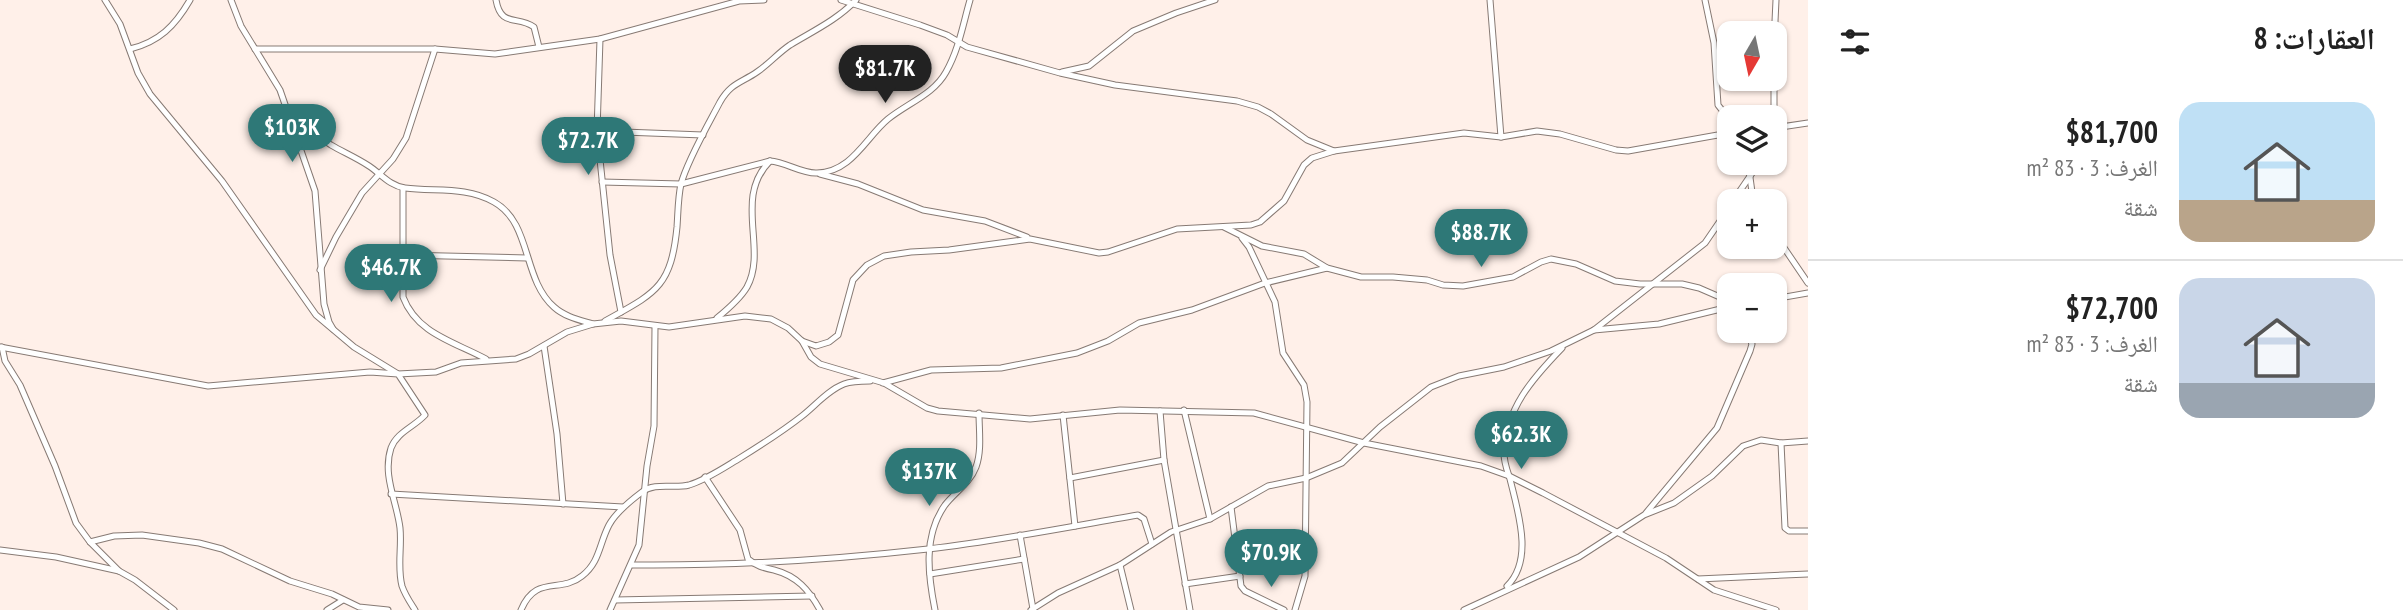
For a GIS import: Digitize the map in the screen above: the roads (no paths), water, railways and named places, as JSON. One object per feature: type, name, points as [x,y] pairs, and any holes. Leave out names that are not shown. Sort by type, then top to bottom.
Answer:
[{"type":"street","points":[[105,0],[120,24],[138,73],[150,94],[222,181],[316,315],[354,347],[398,374],[425,415],[400,435],[393,444],[389,457],[391,494],[400,524],[401,584],[415,610]]},
{"type":"street","points":[[130,49],[147,45],[167,32],[190,0]]},
{"type":"street","points":[[231,0],[241,26],[280,90],[315,191],[324,304],[328,322],[334,330]]},
{"type":"street","points":[[496,0],[498,10],[504,18],[528,23],[534,27],[539,47]]},
{"type":"street","points":[[255,49],[435,49],[495,54],[600,39],[739,1],[764,0]]},
{"type":"street","points":[[841,0],[920,25],[947,35],[959,43],[1060,73],[1115,85],[1237,101],[1271,114],[1307,140],[1334,151]]},
{"type":"street","points":[[816,173],[841,165],[854,157],[886,121],[937,86],[959,43],[970,0]]},
{"type":"street","points":[[1205,0],[1213,0]]},
{"type":"street","points":[[1060,73],[1089,66],[1133,31],[1213,0]]},
{"type":"street","points":[[1490,0],[1501,137]]},
{"type":"street","points":[[1705,0],[1714,43],[1718,105]]},
{"type":"street","points":[[1775,21],[1776,0]]},
{"type":"street","points":[[603,322],[642,302],[658,287],[670,269],[675,247],[681,184],[726,92],[854,2]]},
{"type":"street","points":[[600,39],[597,131],[610,255],[621,312]]},
{"type":"street","points":[[320,271],[362,193],[393,159],[407,138],[435,49]]},
{"type":"street","points":[[285,107],[328,143],[369,166],[387,181],[403,188],[451,190],[496,202],[512,218],[534,279],[554,307],[569,317],[593,324]]},
{"type":"street","points":[[1787,127],[1808,123]]},
{"type":"street","points":[[597,131],[703,135]]},
{"type":"street","points":[[602,182],[681,184],[770,161],[782,162],[858,184],[923,209],[993,224],[1030,239],[1100,253],[1177,229],[1251,225],[1268,217],[1284,201],[1304,165],[1312,158],[1334,151],[1464,133],[1501,137],[1548,131],[1628,151],[1717,135]]},
{"type":"street","points":[[716,319],[740,296],[750,279],[753,259],[753,192],[757,178],[770,161]]},
{"type":"street","points":[[1741,189],[1750,176]]},
{"type":"street","points":[[1750,176],[1752,189]]},
{"type":"street","points":[[403,188],[403,298],[414,317],[430,332],[487,359]]},
{"type":"street","points":[[1221,226],[1262,246],[1304,254],[1327,268],[1361,276],[1393,277],[1463,286],[1513,277],[1551,259],[1576,264],[1615,281],[1682,284],[1717,295]]},
{"type":"street","points":[[1020,535],[1032,609],[1058,593],[1120,565],[1176,530],[1210,519],[1268,486],[1306,478],[1342,463],[1380,427],[1432,387],[1459,376],[1504,367],[1566,344],[1594,330],[1705,243],[1717,226]]},
{"type":"street","points":[[1239,235],[1249,247],[1275,302],[1283,353],[1304,385],[1307,402],[1305,576],[1295,610]]},
{"type":"street","points":[[802,341],[816,346],[829,342],[838,335],[853,280],[875,260],[894,254],[1030,239]]},
{"type":"street","points":[[1787,252],[1808,283]]},
{"type":"street","points":[[402,255],[527,258]]},
{"type":"street","points":[[521,610],[532,592],[577,580],[584,575],[600,553],[609,525],[623,507],[645,489],[690,485],[741,457],[802,417],[837,387],[859,381],[884,383],[932,370],[1000,368],[1077,353],[1108,341],[1139,323],[1192,310],[1265,283],[1327,268]]},
{"type":"street","points":[[1787,297],[1808,293]]},
{"type":"street","points":[[1594,330],[1659,324],[1717,310]]},
{"type":"street","points":[[174,610],[119,571],[90,542],[76,523],[55,466],[1,347],[208,386],[370,372],[436,372],[461,363],[487,359],[516,359],[567,332],[603,322],[640,321],[655,327],[690,325],[746,316],[771,319],[788,328],[820,364],[884,383],[938,411],[1030,419],[1120,410],[1254,413],[1364,443],[1481,466],[1509,476],[1666,558],[1714,590],[1776,610]]},
{"type":"street","points":[[610,610],[639,545],[654,426],[655,327]]},
{"type":"street","points":[[1464,610],[1579,557],[1644,515],[1673,484],[1721,421],[1752,343]]},
{"type":"street","points":[[1503,591],[1518,573],[1522,554],[1516,504],[1504,454],[1511,416],[1517,401],[1535,377],[1566,344]]},
{"type":"street","points":[[544,346],[557,434],[563,504]]},
{"type":"street","points":[[1184,410],[1210,519]]},
{"type":"street","points":[[1160,411],[1164,460],[1189,610]]},
{"type":"street","points":[[935,610],[929,549],[936,521],[945,506],[972,477],[977,463],[979,413]]},
{"type":"street","points":[[1063,415],[1075,526]]},
{"type":"street","points":[[1644,515],[1674,503],[1695,490],[1743,446],[1761,440],[1782,443],[1808,441]]},
{"type":"street","points":[[1782,443],[1786,527],[1788,531],[1808,531]]},
{"type":"street","points":[[1070,478],[1164,460]]},
{"type":"street","points":[[705,477],[740,530],[745,551],[753,563],[791,576],[811,596],[820,610]]},
{"type":"street","points":[[391,494],[623,507]]},
{"type":"street","points":[[1231,507],[1241,586],[1245,591],[1284,610]]},
{"type":"street","points":[[632,565],[753,563],[929,549],[1138,515],[1144,519],[1152,544]]},
{"type":"street","points":[[90,542],[114,536],[142,535],[199,543],[222,549],[290,581],[359,607],[388,610]]},
{"type":"street","points":[[0,550],[119,571]]},
{"type":"street","points":[[930,574],[1024,559]]},
{"type":"street","points":[[1120,565],[1131,610]]},
{"type":"street","points":[[1698,579],[1808,574]]},
{"type":"street","points":[[1185,584],[1240,576]]},
{"type":"street","points":[[615,600],[811,596]]},
{"type":"street","points":[[327,610],[343,600]]}]
